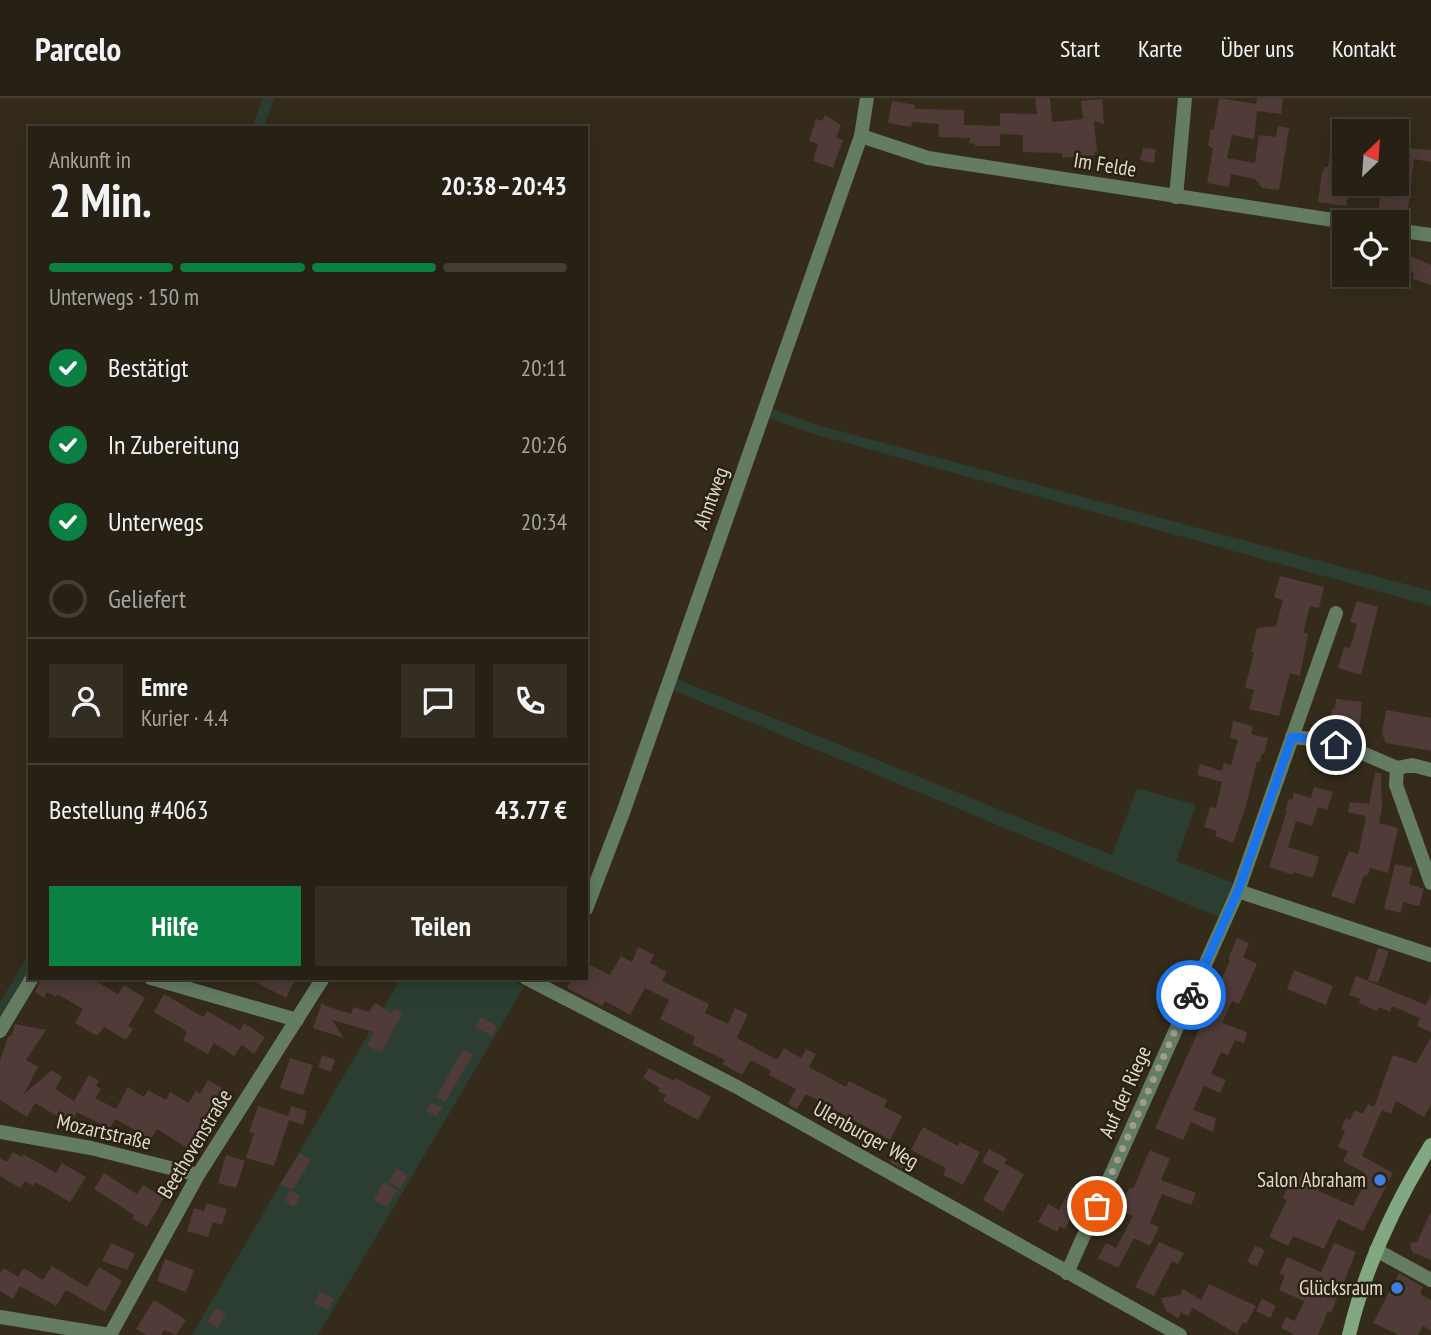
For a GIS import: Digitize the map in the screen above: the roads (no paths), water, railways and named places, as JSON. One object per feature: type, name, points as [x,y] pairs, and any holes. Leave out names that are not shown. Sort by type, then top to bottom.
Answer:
[{"type":"main road","points":[[1349,1335],[1366,1273],[1392,1212],[1431,1145]]},
{"type":"street","name":"Ahntweg","points":[[588,904],[624,810],[861,136],[867,98]]},
{"type":"street","points":[[1177,197],[1185,98]]},
{"type":"street","name":"Im Felde","points":[[861,136],[928,158],[1332,220]]},
{"type":"street","points":[[1409,232],[1431,235]]},
{"type":"street","name":"Auf der Riege","points":[[1068,1273],[1238,891],[1336,614]]},
{"type":"street","points":[[1292,737],[1312,739],[1360,752],[1397,768],[1412,765],[1431,770]]},
{"type":"street","points":[[1397,768],[1396,785],[1431,883]]},
{"type":"street","points":[[1238,891],[1431,955]]},
{"type":"street","points":[[0,1031],[31,980]]},
{"type":"street","points":[[158,980],[297,1020]]},
{"type":"street","name":"Beethovenstraße","points":[[110,1335],[198,1175],[322,980]]},
{"type":"street","name":"Ulenburger Weg","points":[[535,980],[555,985],[1180,1335]]},
{"type":"street","name":"Mozartstraße","points":[[0,1132],[91,1148],[198,1175]]},
{"type":"street","points":[[1376,1250],[1431,1280]]},
{"type":"street","points":[[0,1317],[110,1335]]},
{"type":"place","name":"Salon Abraham","points":[[1380,1180]]},
{"type":"place","name":"Glücksraum","points":[[1397,1288]]}]
